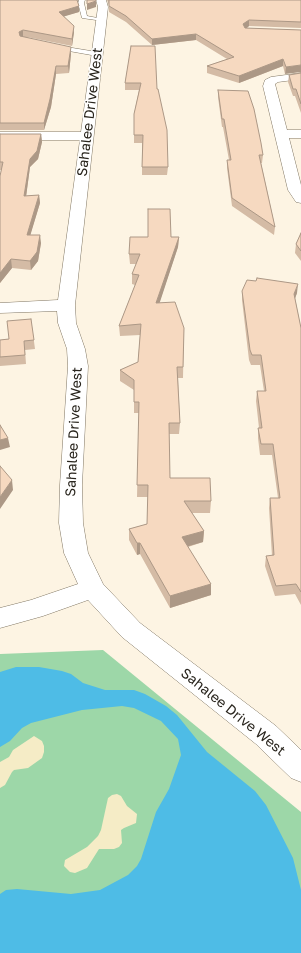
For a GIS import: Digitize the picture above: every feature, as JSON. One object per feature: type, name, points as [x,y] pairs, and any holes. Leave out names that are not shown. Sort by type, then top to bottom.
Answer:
[{"type":"street","name":"Sahalee Drive West","points":[[101,10],[97,54],[66,305],[67,323],[76,349],[78,366],[71,485],[71,523],[76,553],[93,589],[131,630],[266,735],[301,769]]},
{"type":"street","points":[[301,76],[275,79],[269,83],[295,190],[301,199]]},
{"type":"street","points":[[282,134],[301,134]]},
{"type":"street","points":[[0,136],[87,136]]},
{"type":"street","points":[[0,308],[66,305]]},
{"type":"street","points":[[0,618],[34,610],[93,589]]},
{"type":"lane","points":[[82,0],[81,3],[84,17],[101,10]]},
{"type":"lane","points":[[49,46],[97,54]]},
{"type":"green space","points":[[103,650],[301,812],[301,953],[0,953],[0,654]]},
{"type":"sand","points":[[34,736],[42,741],[44,746],[42,758],[28,768],[14,770],[5,785],[0,788],[0,762],[9,757],[13,750]]},
{"type":"sand","points":[[117,794],[121,796],[127,806],[137,814],[136,823],[121,830],[122,843],[119,847],[114,849],[99,849],[87,868],[75,873],[70,872],[64,866],[65,860],[87,847],[98,836],[101,830],[108,798]]},
{"type":"water","points":[[16,667],[39,667],[62,671],[71,674],[83,683],[105,690],[134,690],[145,694],[166,706],[177,715],[207,752],[255,791],[266,805],[293,858],[301,890],[301,953],[0,953],[0,894],[6,890],[17,889],[71,894],[100,890],[128,875],[137,866],[141,859],[156,812],[169,789],[181,755],[178,739],[161,721],[134,708],[122,706],[82,710],[31,723],[22,728],[10,741],[0,747],[0,672]]},
{"type":"building","points":[[0,0],[77,0],[79,6],[59,12],[74,26],[72,39],[23,30],[19,32],[20,36],[71,47],[68,66],[56,66],[44,123],[0,123]]},
{"type":"building","points":[[87,0],[96,0],[96,1],[87,4]]},
{"type":"building","points":[[109,0],[301,0],[301,22],[249,20],[243,24],[245,28],[301,30],[301,65],[286,67],[283,59],[239,76],[207,66],[234,57],[196,34],[152,39],[126,16],[109,6]]},
{"type":"building","points":[[131,46],[155,46],[157,89],[167,130],[168,167],[142,167],[143,135],[134,135],[134,114],[141,83],[125,83]]},
{"type":"building","points":[[301,73],[301,104],[296,89],[293,89],[289,75]]},
{"type":"building","points":[[218,90],[248,91],[254,109],[261,143],[263,155],[259,155],[275,227],[232,198],[227,160],[231,160],[224,119],[222,119]]},
{"type":"building","points":[[0,134],[41,134],[37,151],[30,159],[24,196],[39,195],[27,235],[40,235],[37,252],[30,261],[11,259],[0,273],[0,176],[3,162],[0,162]]},
{"type":"building","points":[[148,209],[170,209],[171,237],[179,237],[156,303],[175,302],[184,328],[183,367],[177,367],[180,423],[169,423],[170,478],[210,478],[211,501],[184,501],[204,531],[182,537],[211,584],[170,596],[140,543],[137,543],[129,529],[147,524],[148,485],[137,485],[139,402],[134,402],[134,380],[120,370],[138,362],[141,324],[119,326],[139,275],[132,274],[140,254],[129,254],[130,237],[148,237]]},
{"type":"building","points":[[301,233],[301,251],[296,244]]},
{"type":"building","points":[[257,278],[298,284],[294,294],[301,328],[301,592],[296,584],[276,586],[266,556],[274,555],[270,498],[280,498],[273,444],[261,444],[258,428],[262,428],[257,391],[266,391],[261,355],[252,355],[250,350],[242,291],[247,280],[256,281]]},
{"type":"building","points":[[31,319],[34,340],[24,341],[25,355],[0,357],[0,340],[9,339],[7,321]]},
{"type":"building","points":[[0,425],[8,438],[0,440]]},
{"type":"building","points":[[0,466],[12,480],[0,497]]}]
